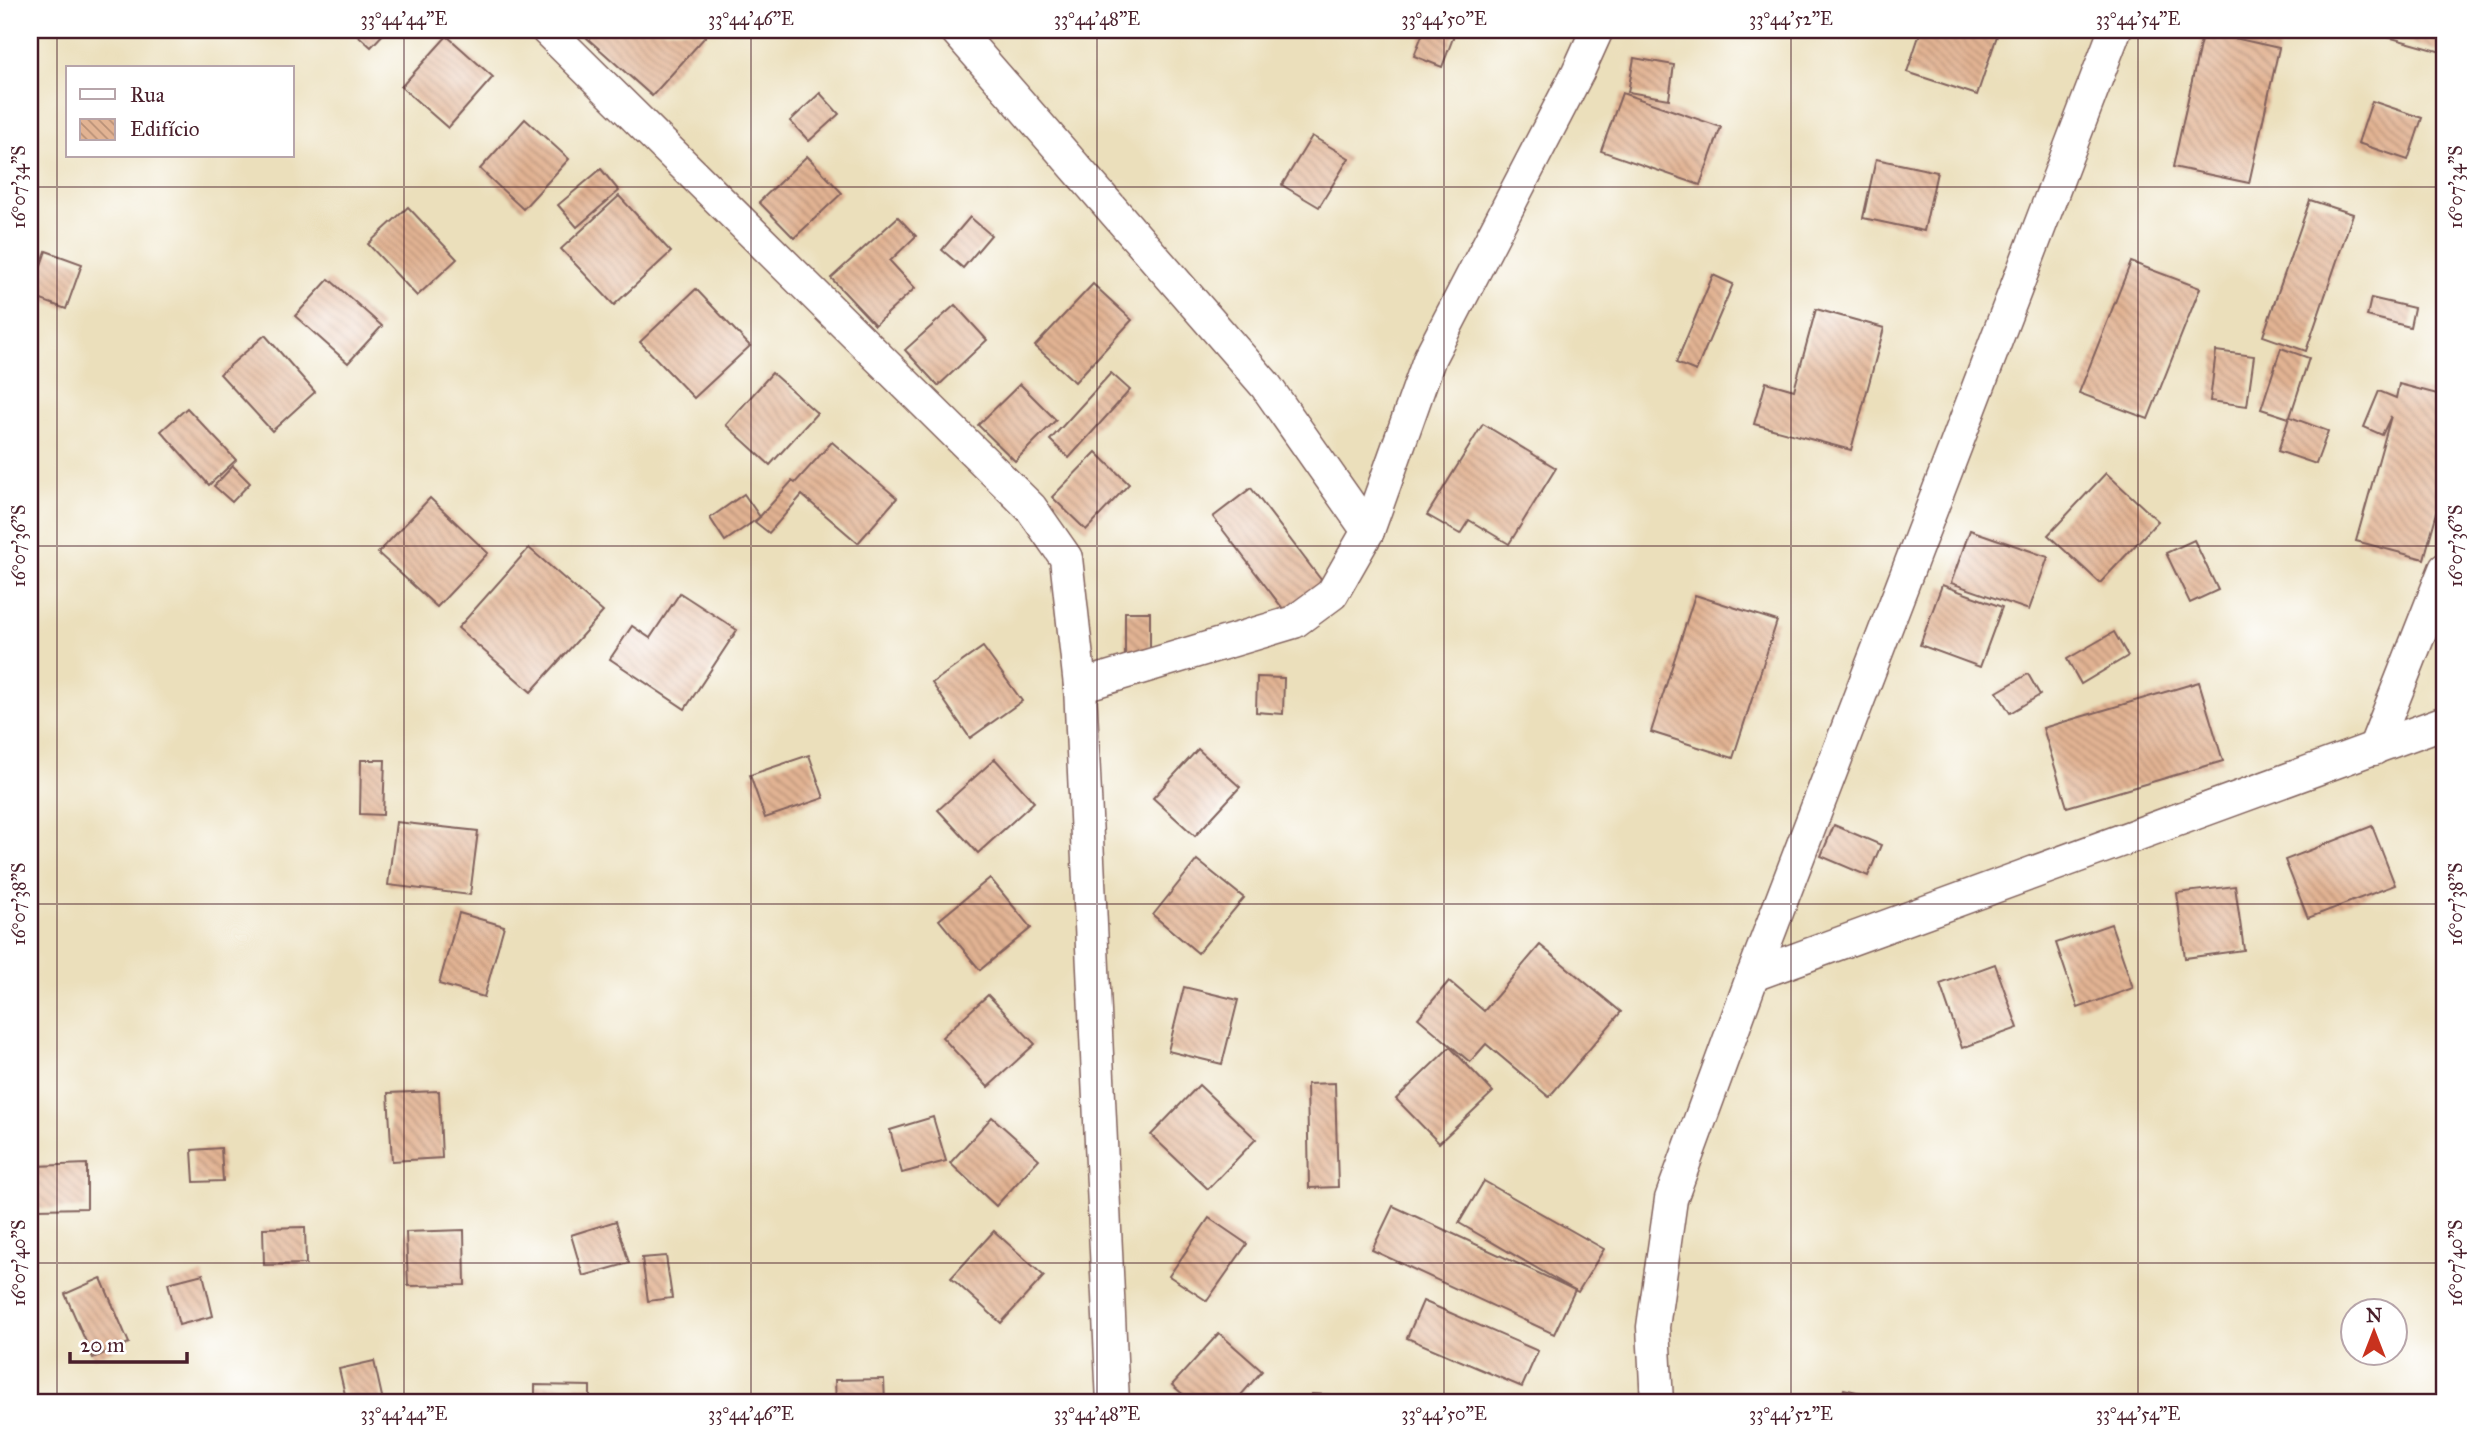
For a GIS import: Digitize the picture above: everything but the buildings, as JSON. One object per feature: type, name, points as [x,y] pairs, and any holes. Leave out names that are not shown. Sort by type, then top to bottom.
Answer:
[{"type":"street","points":[[547,30],[1031,508],[1066,558],[1080,686],[1113,1403]]},
{"type":"street","points":[[956,30],[1266,386],[1368,531]]},
{"type":"street","points":[[1080,686],[1294,622],[1332,594],[1368,531],[1430,356],[1578,72],[1597,30]]},
{"type":"street","points":[[1657,1403],[1653,1327],[1671,1199],[1752,975],[2115,30]]},
{"type":"street","points":[[2374,749],[2445,569]]},
{"type":"street","points":[[1752,975],[2445,722]]}]
